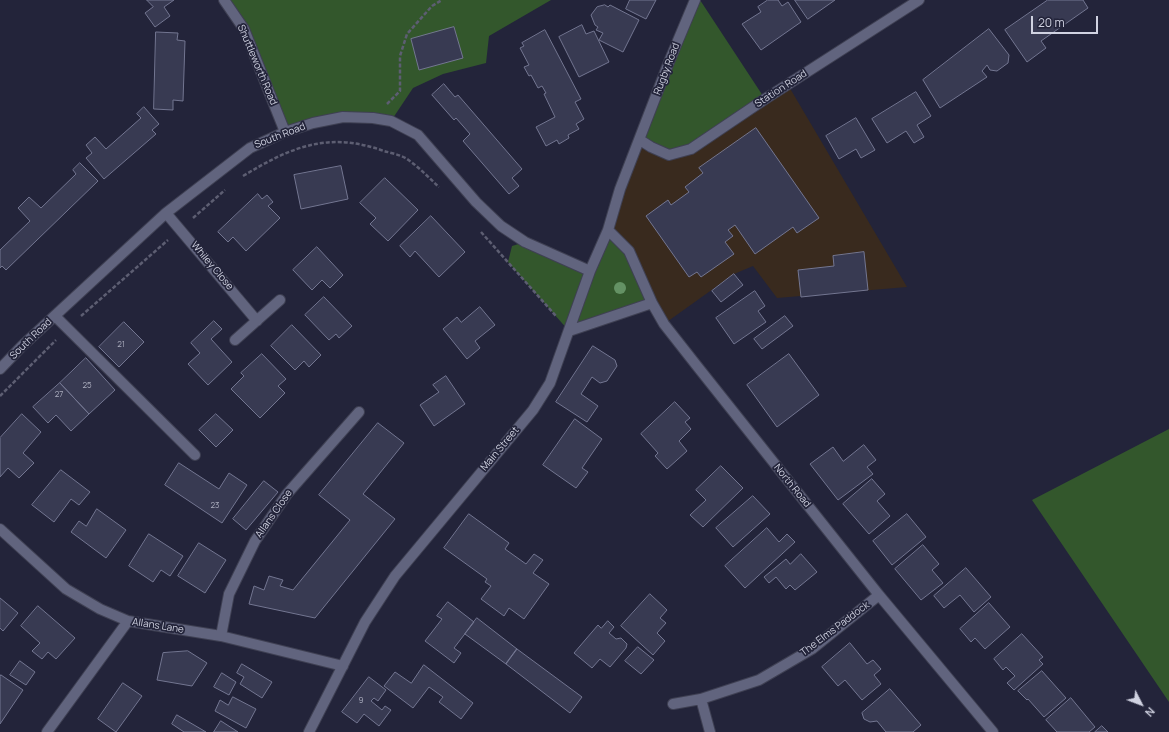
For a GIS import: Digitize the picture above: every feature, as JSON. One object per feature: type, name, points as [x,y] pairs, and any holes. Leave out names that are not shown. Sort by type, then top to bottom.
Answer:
[{"type":"street","name":"Shuttleworth Road","points":[[224,0],[244,29],[285,132]]},
{"type":"street","name":"Rugby Road","points":[[640,140],[669,62],[695,0]]},
{"type":"street","name":"Station Road","points":[[640,140],[669,155],[691,149],[765,99],[919,0]]},
{"type":"street","name":"South Road","points":[[0,369],[22,346],[166,213],[250,148],[285,132],[313,123],[343,117],[373,118],[391,121],[418,135],[476,202],[501,226],[525,242],[590,271]]},
{"type":"street","name":"Main Street","points":[[309,732],[364,622],[395,576],[533,410],[550,383],[590,271],[608,230],[620,189],[640,140]]},
{"type":"street","name":"Whiley Close","points":[[166,213],[257,321]]},
{"type":"street","name":"North Road","points":[[608,230],[629,251],[652,303],[664,324],[879,595],[993,732]]},
{"type":"street","points":[[235,340],[280,300]]},
{"type":"street","points":[[569,331],[652,303]]},
{"type":"street","points":[[55,316],[69,328],[195,455]]},
{"type":"street","name":"Allans Close","points":[[221,636],[229,594],[255,540],[287,494],[359,412]]},
{"type":"street","name":"Allans Lane","points":[[0,529],[66,589],[100,609],[128,621],[221,636],[343,666]]},
{"type":"street","name":"The Elms Paddock","points":[[673,704],[701,699],[759,680],[812,649],[879,595]]},
{"type":"street","points":[[47,732],[128,621]]},
{"type":"street","points":[[701,699],[710,732]]},
{"type":"path","points":[[373,118],[400,91],[400,56],[407,34],[432,6],[442,0]]},
{"type":"path","points":[[237,180],[276,156],[306,145],[334,142],[369,145],[406,158],[445,192]]},
{"type":"path","points":[[0,396],[69,328],[231,185]]},
{"type":"path","points":[[475,226],[569,331]]},
{"type":"shaded area","points":[[788,85],[907,287],[777,298],[753,266],[734,274],[664,324],[608,230],[640,140],[651,147]]},
{"type":"green space","points":[[224,0],[551,0],[489,36],[486,63],[443,74],[413,88],[391,121],[343,117],[285,132],[244,29]]},
{"type":"green space","points":[[695,0],[700,0],[765,99],[691,149],[669,155],[640,140]]},
{"type":"green space","points":[[608,230],[629,251],[652,303],[569,331],[508,262],[512,246],[525,242],[589,270]]},
{"type":"green space","points":[[1169,429],[1169,702],[1032,500]]},
{"type":"building","points":[[147,0],[174,0],[164,7],[170,16],[155,27],[145,13],[153,7]]},
{"type":"building","points":[[630,0],[656,0],[646,19],[626,9]]},
{"type":"building","points":[[768,0],[778,0],[782,6],[788,2],[801,22],[761,50],[742,24],[761,12],[758,7]]},
{"type":"building","points":[[795,0],[835,0],[808,19]]},
{"type":"building","points":[[1048,0],[1083,0],[1088,8],[1041,41],[1046,48],[1027,62],[1005,30]]},
{"type":"building","points":[[605,5],[608,7],[610,5],[639,20],[623,52],[599,40],[603,33],[596,30],[598,27],[595,25],[591,15],[597,7]]},
{"type":"building","points":[[582,25],[586,34],[594,31],[609,62],[579,77],[559,37]]},
{"type":"building","points":[[454,27],[463,58],[419,70],[411,39]]},
{"type":"building","points":[[989,29],[1009,55],[1008,63],[997,71],[990,70],[987,65],[982,71],[987,77],[940,108],[923,80]]},
{"type":"building","points":[[545,30],[581,99],[575,102],[584,119],[576,124],[579,129],[568,135],[569,138],[559,144],[557,140],[546,146],[536,127],[555,117],[544,94],[546,93],[542,86],[538,88],[531,75],[529,76],[524,67],[529,65],[520,48],[524,46],[522,43]]},
{"type":"building","points":[[156,32],[178,33],[177,40],[185,41],[183,101],[173,100],[173,110],[154,109]]},
{"type":"building","points":[[444,84],[455,97],[458,95],[522,169],[512,178],[519,186],[509,194],[463,141],[470,134],[456,118],[454,120],[432,95]]},
{"type":"building","points":[[916,92],[931,116],[917,125],[924,137],[914,143],[906,131],[887,143],[872,119]]},
{"type":"building","points":[[144,107],[159,124],[152,130],[156,134],[104,179],[86,158],[92,153],[86,145],[95,137],[106,149],[141,118],[137,114]]},
{"type":"building","points":[[856,118],[875,150],[861,158],[856,149],[839,159],[826,136]]},
{"type":"building","points":[[756,128],[819,218],[797,233],[793,227],[755,254],[735,225],[728,230],[733,236],[725,242],[734,254],[701,277],[697,272],[689,277],[646,216],[668,200],[671,205],[689,192],[685,187],[703,173],[699,168]]},
{"type":"building","points":[[80,163],[98,181],[6,270],[2,266],[0,268],[0,250],[30,221],[18,208],[29,197],[41,208],[76,174],[73,170]]},
{"type":"building","points":[[341,166],[348,199],[301,209],[294,175]]},
{"type":"building","points":[[385,178],[418,210],[388,241],[370,224],[376,218],[360,203]]},
{"type":"building","points":[[258,194],[262,199],[267,195],[273,202],[268,206],[280,218],[246,251],[233,237],[228,242],[218,232]]},
{"type":"building","points":[[431,216],[465,252],[439,277],[415,251],[410,257],[400,246]]},
{"type":"building","points":[[317,247],[343,275],[330,288],[322,280],[312,290],[293,270]]},
{"type":"building","points":[[864,252],[868,290],[801,297],[798,270],[834,266],[833,256]]},
{"type":"building","points":[[734,274],[743,285],[721,302],[712,291]]},
{"type":"building","points":[[755,291],[765,306],[758,311],[766,322],[734,344],[716,318]]},
{"type":"building","points":[[324,297],[352,326],[339,338],[336,334],[329,340],[305,315]]},
{"type":"building","points":[[480,307],[495,325],[475,341],[480,348],[467,359],[443,329],[457,317],[461,322]]},
{"type":"building","points":[[785,316],[793,326],[762,349],[754,339]]},
{"type":"building","points":[[214,321],[222,329],[211,339],[232,362],[208,385],[188,364],[200,353],[191,343]]},
{"type":"building","points":[[124,322],[144,342],[119,367],[99,347]]},
{"type":"building","points":[[292,325],[321,355],[309,367],[304,361],[295,370],[271,346]]},
{"type":"building","points":[[593,346],[615,360],[617,366],[607,381],[600,383],[592,377],[581,394],[598,406],[587,422],[556,402]]},
{"type":"building","points":[[262,354],[286,379],[278,386],[285,393],[260,418],[231,389],[244,376],[241,373]]},
{"type":"building","points":[[789,354],[819,395],[777,427],[747,385]]},
{"type":"building","points":[[86,358],[115,390],[89,414],[60,383]]},
{"type":"building","points":[[446,376],[465,404],[434,426],[420,405],[439,392],[433,385]]},
{"type":"building","points":[[60,383],[89,414],[71,431],[56,415],[48,423],[33,407]]},
{"type":"building","points":[[675,402],[690,418],[685,422],[691,429],[679,441],[687,451],[667,469],[655,456],[658,453],[641,434]]},
{"type":"building","points":[[22,414],[41,432],[23,453],[34,463],[19,478],[8,468],[0,477],[0,438]]},
{"type":"building","points":[[216,414],[233,430],[216,447],[199,430]]},
{"type":"building","points":[[575,419],[602,439],[582,468],[588,472],[576,488],[543,465]]},
{"type":"building","points":[[378,423],[404,443],[363,494],[395,519],[315,618],[249,604],[254,586],[264,590],[269,576],[283,580],[280,586],[293,590],[350,520],[319,495]]},
{"type":"building","points":[[864,445],[876,460],[867,467],[873,474],[838,500],[810,464],[833,447],[843,461]]},
{"type":"building","points":[[179,463],[219,489],[229,473],[247,485],[222,523],[165,485]]},
{"type":"building","points":[[721,466],[743,488],[703,527],[690,515],[706,500],[696,490]]},
{"type":"building","points":[[61,470],[90,492],[79,505],[71,499],[54,522],[32,505]]},
{"type":"building","points":[[872,479],[885,494],[877,501],[890,516],[869,534],[843,504]]},
{"type":"building","points":[[264,481],[278,492],[246,530],[233,519]]},
{"type":"building","points":[[753,496],[770,514],[733,547],[716,528]]},
{"type":"building","points":[[97,509],[126,530],[106,558],[71,532],[79,521],[86,526]]},
{"type":"building","points":[[469,514],[509,543],[505,549],[526,564],[534,554],[543,560],[533,573],[549,584],[524,619],[509,608],[504,616],[481,599],[491,586],[485,582],[487,579],[444,548]]},
{"type":"building","points":[[907,514],[926,537],[892,565],[873,541]]},
{"type":"building","points":[[767,528],[779,542],[787,534],[795,542],[745,588],[725,566]]},
{"type":"building","points":[[149,534],[183,556],[170,576],[161,570],[153,582],[129,566]]},
{"type":"building","points":[[199,543],[226,560],[205,593],[178,576]]},
{"type":"building","points":[[923,545],[939,564],[932,570],[943,583],[921,600],[895,569]]},
{"type":"building","points":[[801,554],[817,572],[795,590],[790,585],[786,589],[776,577],[769,583],[764,577],[786,559],[790,564]]},
{"type":"building","points":[[966,568],[991,597],[974,612],[960,595],[944,608],[934,596]]},
{"type":"building","points":[[650,594],[667,610],[660,618],[666,623],[657,633],[665,641],[653,655],[621,626]]},
{"type":"building","points":[[0,598],[18,613],[3,631],[0,628]]},
{"type":"building","points":[[448,602],[474,622],[454,648],[461,653],[454,663],[425,641],[442,619],[437,616]]},
{"type":"building","points":[[989,603],[1010,627],[985,649],[975,638],[971,642],[960,629]]},
{"type":"building","points":[[38,606],[75,638],[56,659],[48,652],[42,659],[32,651],[40,643],[21,626]]},
{"type":"building","points":[[477,618],[517,649],[506,664],[465,634]]},
{"type":"building","points":[[608,621],[614,627],[609,633],[616,639],[621,638],[627,644],[626,648],[610,667],[600,659],[592,668],[574,653],[598,625],[601,628]]},
{"type":"building","points":[[1022,634],[1043,657],[1039,660],[1043,664],[1014,690],[1007,683],[1015,676],[1006,667],[1003,670],[994,659]]},
{"type":"building","points":[[850,643],[867,664],[873,660],[881,669],[874,675],[881,684],[862,700],[845,680],[838,686],[822,667]]},
{"type":"building","points":[[638,647],[654,660],[641,674],[625,661]]},
{"type":"building","points":[[517,649],[582,697],[570,713],[506,664]]},
{"type":"building","points":[[188,651],[207,663],[192,686],[157,680],[163,653]]},
{"type":"building","points":[[20,661],[35,672],[26,685],[10,675]]},
{"type":"building","points":[[242,664],[272,682],[262,698],[240,684],[244,677],[237,673]]},
{"type":"building","points":[[424,665],[473,703],[461,719],[439,702],[443,697],[429,687],[413,708],[384,686],[395,672],[411,683]]},
{"type":"building","points":[[1042,671],[1066,698],[1044,717],[1028,699],[1027,700],[1018,691]]},
{"type":"building","points":[[222,673],[236,682],[229,695],[214,687]]},
{"type":"building","points":[[1,675],[23,690],[0,724],[0,677]]},
{"type":"building","points":[[369,677],[386,690],[378,701],[374,698],[371,701],[382,710],[385,706],[391,710],[379,726],[364,714],[357,723],[342,712]]},
{"type":"building","points":[[123,683],[142,696],[116,732],[98,719]]},
{"type":"building","points":[[890,689],[921,725],[913,732],[886,732],[877,721],[870,722],[864,719],[862,713]]},
{"type":"building","points":[[233,697],[256,709],[246,728],[215,711],[220,700],[228,705]]},
{"type":"building","points":[[1071,698],[1095,727],[1089,732],[1057,732],[1046,720]]},
{"type":"building","points":[[177,715],[206,732],[184,732],[172,724]]},
{"type":"building","points":[[221,721],[238,732],[214,732]]},
{"type":"building","points":[[1102,726],[1108,732],[1095,732]]}]
